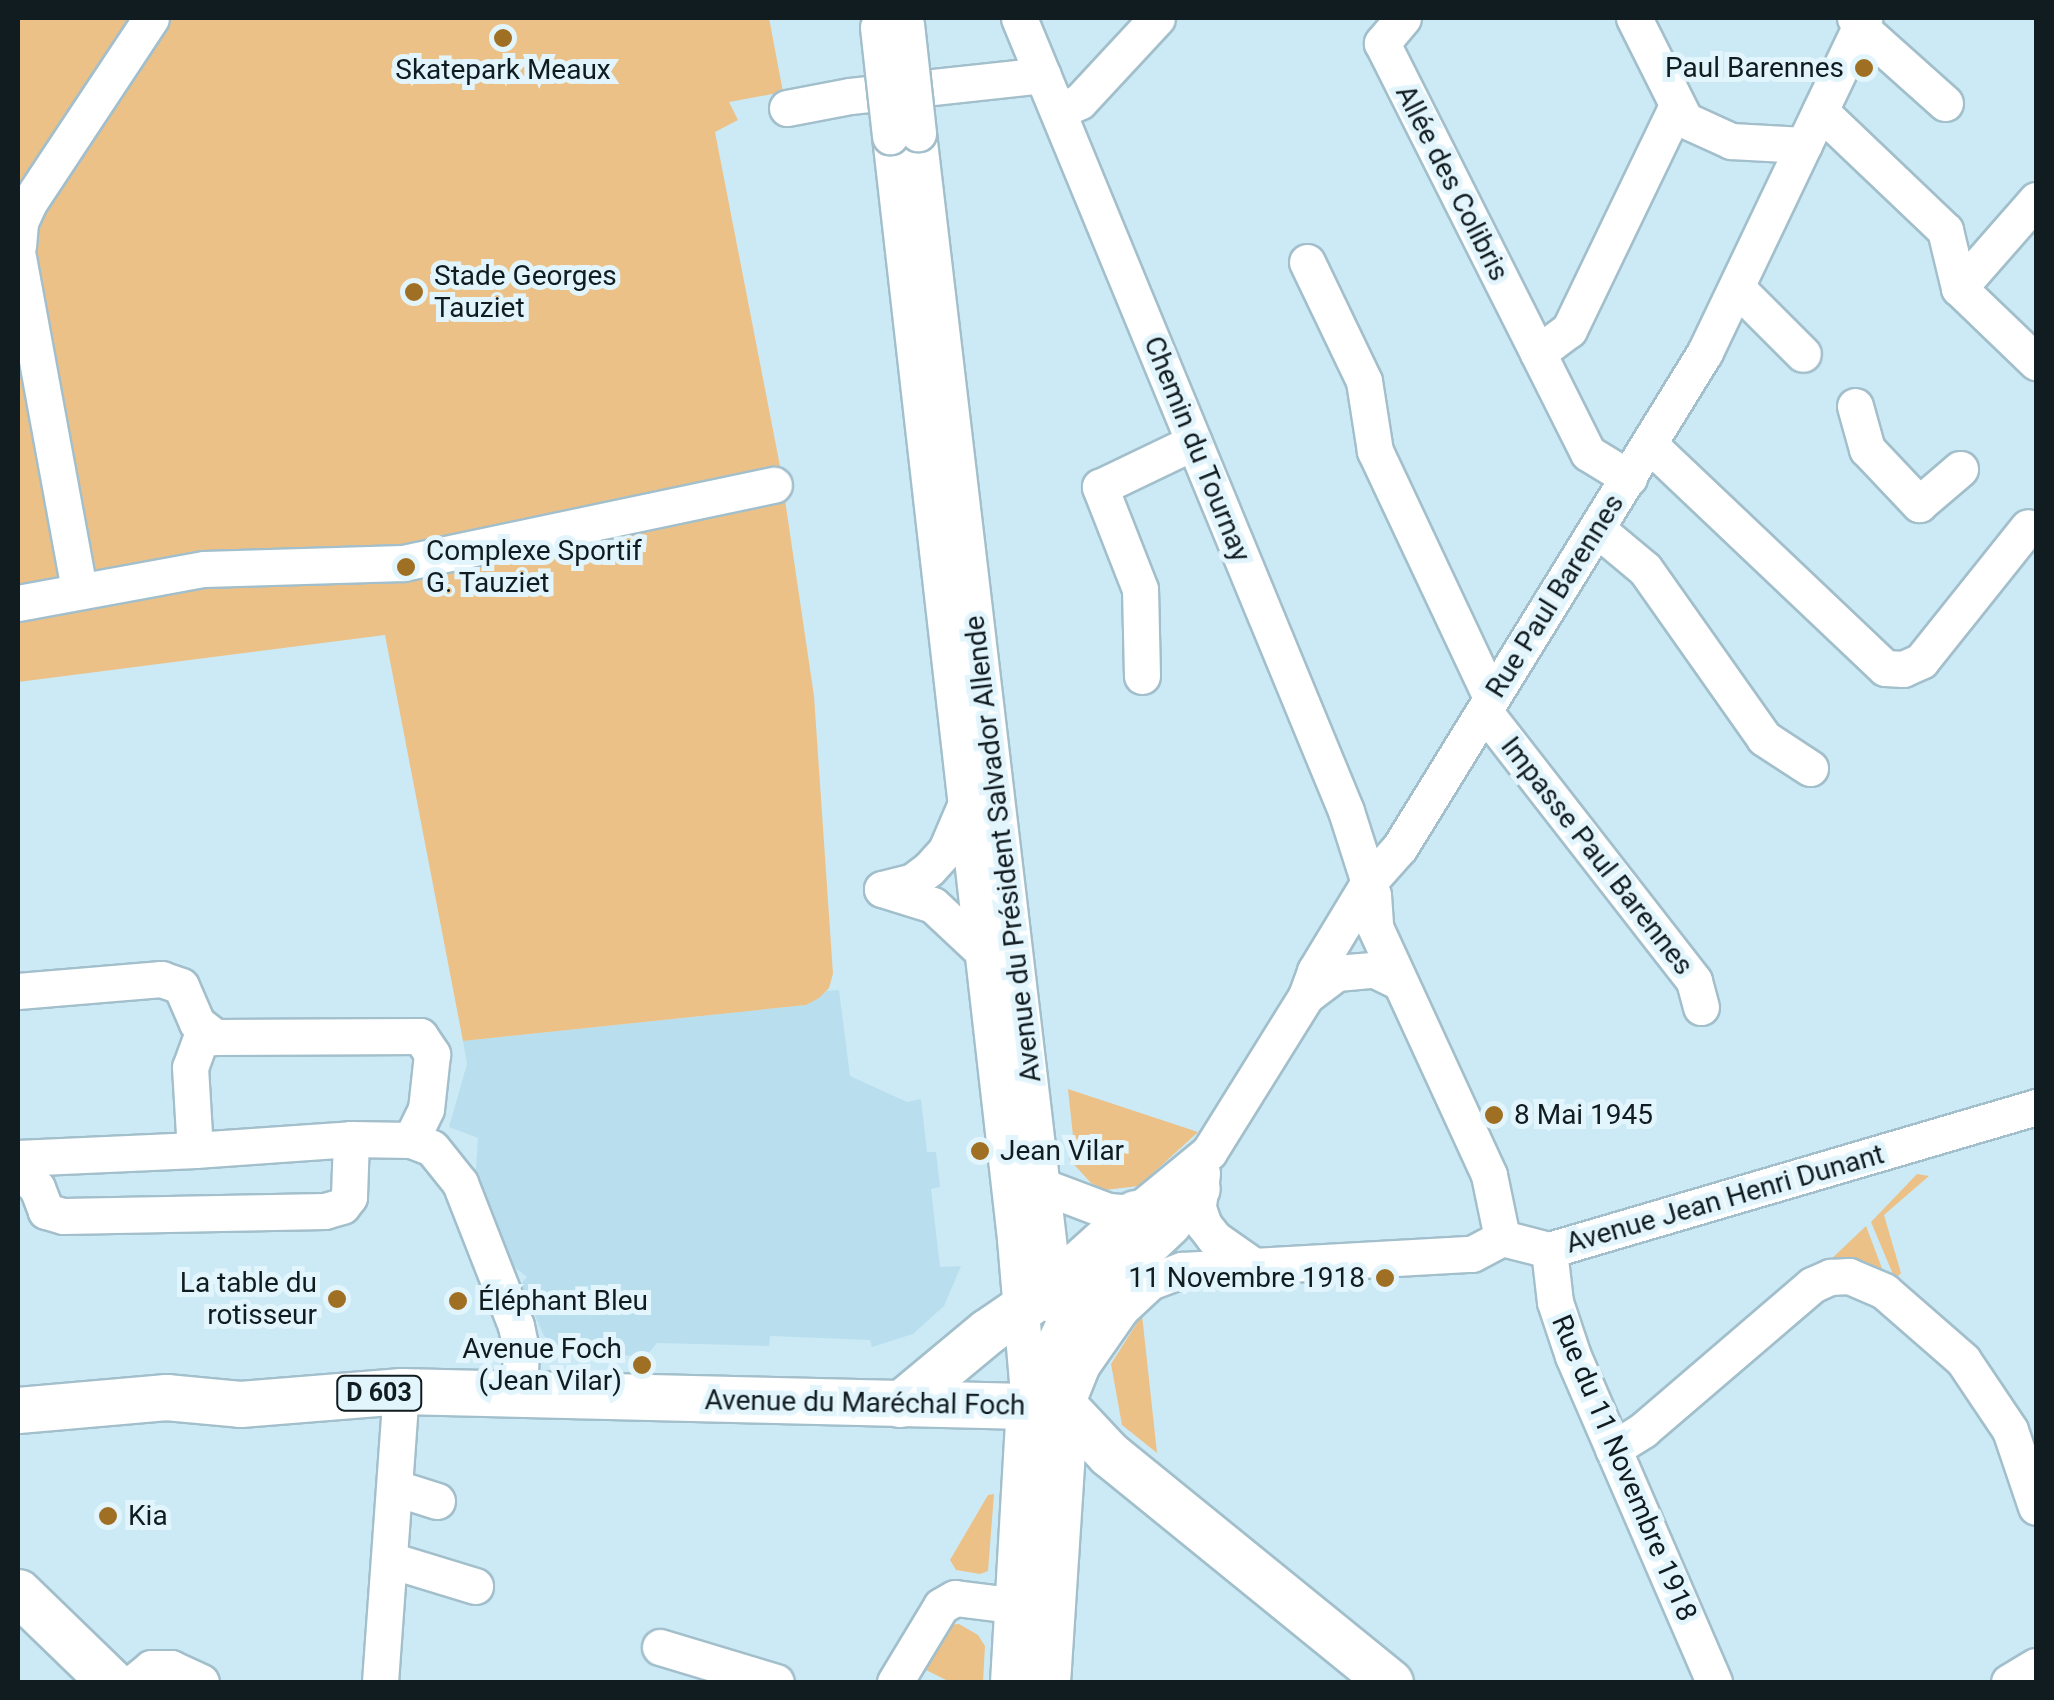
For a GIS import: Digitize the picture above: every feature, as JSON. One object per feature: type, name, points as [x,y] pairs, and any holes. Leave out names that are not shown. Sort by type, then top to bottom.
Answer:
[{"type":"main road","points":[[1047,1407],[1059,1337],[1075,1310],[1168,1223],[1203,1170]]},
{"type":"main road","points":[[900,1404],[1038,1297],[1135,1213]]},
{"type":"main road","name":"Avenue du Maréchal Foch","points":[[18,1410],[166,1397],[240,1404],[401,1391],[1047,1407],[1390,1682]]},
{"type":"main road","name":"Avenue du Maréchal Foch","points":[[18,1433],[223,1413],[240,1404]]},
{"type":"main road","name":"Avenue du Président Salvador Allende","points":[[1047,1407],[1036,1608],[1047,1682]]},
{"type":"main road","points":[[18,1592],[111,1682]]},
{"type":"main road","points":[[1032,1682],[1036,1608]]},
{"type":"main road","name":"Avenue du Président Salvador Allende","points":[[1013,1682],[1036,1608]]},
{"type":"street","points":[[18,246],[24,202],[151,18]]},
{"type":"street","name":"Chemin du Tournay","points":[[1020,18],[1346,811],[1369,882],[1375,927],[1433,1047]]},
{"type":"street","points":[[1059,112],[1080,101],[1157,18]]},
{"type":"street","name":"Allée des Colibris","points":[[1403,18],[1382,43],[1588,453],[1630,478]]},
{"type":"street","points":[[1634,18],[1685,120],[1731,141],[1804,145]]},
{"type":"street","points":[[1860,21],[1945,104]]},
{"type":"street","name":"Rue Paul Barennes","points":[[1135,1213],[1203,1170],[1306,996],[1314,970],[1369,882],[1400,847],[1630,478],[1737,288],[1860,21]]},
{"type":"street","name":"Avenue du Président Salvador Allende","points":[[891,22],[1042,1186],[1038,1297],[1059,1337]]},
{"type":"street","points":[[786,108],[850,96],[1043,75]]},
{"type":"street","points":[[1538,353],[1570,330],[1677,106]]},
{"type":"street","points":[[1820,111],[1945,230],[1959,288],[2036,362]]},
{"type":"street","name":"Avenue du Président Salvador Allende","points":[[904,135],[964,807],[982,951],[1038,1297],[1047,1407]]},
{"type":"street","points":[[1959,288],[2036,200]]},
{"type":"street","points":[[18,257],[79,590]]},
{"type":"street","name":"Impasse Paul Barennes","points":[[1307,262],[1364,381],[1375,451],[1488,704],[1694,981],[1701,1007]]},
{"type":"street","points":[[1737,288],[1802,354]]},
{"type":"street","points":[[1855,406],[1867,449],[1919,504],[1960,468]]},
{"type":"street","points":[[1142,676],[1140,589],[1100,487],[1194,442]]},
{"type":"street","points":[[1650,445],[1885,668],[1903,669],[1922,661],[2028,527]]},
{"type":"street","points":[[18,602],[204,569],[403,563],[774,485]]},
{"type":"street","points":[[1597,529],[1644,568],[1764,738],[1810,768]]},
{"type":"street","points":[[964,807],[946,850],[929,870],[912,881],[882,888],[933,905],[982,951]]},
{"type":"street","points":[[1047,1407],[1121,1309],[1150,1282],[1182,1270],[1472,1254],[1502,1238],[1489,1175],[1433,1047],[1431,1020],[1391,928],[1387,888],[1400,847]]},
{"type":"street","points":[[1306,996],[1337,973],[1375,970],[1398,981]]},
{"type":"street","points":[[18,991],[160,979],[181,986],[203,1032],[190,1067],[194,1150]]},
{"type":"street","points":[[203,1032],[215,1036],[420,1036],[432,1054],[421,1144]]},
{"type":"street","name":"Avenue Jean Henri Dunant","points":[[1502,1238],[1549,1250],[2036,1107]]},
{"type":"street","points":[[18,1168],[38,1188],[46,1211],[63,1216],[325,1210],[342,1206],[349,1197],[351,1139]]},
{"type":"street","points":[[18,1158],[351,1139],[421,1144],[460,1183],[516,1326],[519,1395]]},
{"type":"street","points":[[1203,1170],[1204,1225],[1214,1238],[1254,1266]]},
{"type":"street","points":[[1042,1186],[1108,1211],[1135,1213]]},
{"type":"street","name":"Rue du 11 Novembre 1918","points":[[1549,1250],[1559,1320],[1714,1682]]},
{"type":"street","points":[[1613,1449],[1643,1430],[1812,1285],[1830,1276],[1849,1276],[1884,1290],[1964,1360],[2010,1430],[2036,1507]]},
{"type":"street","points":[[380,1682],[401,1391]]},
{"type":"street","points":[[396,1488],[437,1500]]},
{"type":"street","points":[[390,1560],[475,1586]]},
{"type":"street","points":[[18,1567],[134,1682],[151,1668],[172,1668],[201,1682]]},
{"type":"street","points":[[895,1682],[942,1606],[955,1598],[1036,1608]]},
{"type":"street","points":[[660,1647],[776,1682]]},
{"type":"street","points":[[2009,1682],[2036,1666]]},
{"type":"shaded area","name":"Complexe Sportif G. Tauziet","points":[[18,18],[769,18],[783,92],[729,102],[738,120],[715,132],[780,466],[814,696],[833,974],[829,988],[819,998],[806,1005],[463,1041],[385,635],[18,682]]},
{"type":"shaded area","points":[[839,990],[850,1076],[907,1102],[921,1099],[927,1152],[936,1152],[940,1187],[931,1189],[940,1267],[961,1266],[944,1306],[913,1334],[872,1347],[870,1340],[770,1336],[769,1346],[657,1343],[646,1356],[571,1354],[544,1336],[521,1284],[527,1277],[513,1266],[475,1182],[478,1138],[449,1127],[467,1064],[463,1041],[806,1005],[826,991]]},
{"type":"shaded area","points":[[1068,1089],[1198,1132],[1139,1186],[1105,1190],[1091,1183],[1069,1159],[1073,1136]]},
{"type":"shaded area","points":[[1917,1174],[1929,1176],[1884,1215],[1901,1273],[1895,1279],[1871,1222]]},
{"type":"shaded area","points":[[1866,1226],[1883,1271],[1866,1262],[1828,1262]]},
{"type":"shaded area","points":[[1142,1315],[1157,1453],[1122,1425],[1111,1364]]},
{"type":"shaded area","points":[[994,1494],[988,1571],[980,1574],[956,1570],[950,1560],[988,1495]]},
{"type":"shaded area","points":[[959,1624],[978,1635],[985,1646],[983,1682],[950,1682],[920,1667],[948,1625]]},
{"type":"place","name":"Skatepark Meaux","points":[[503,38]]},
{"type":"place","name":"Paul Barennes","points":[[1864,68]]},
{"type":"place","name":"Stade Georges Tauziet","points":[[414,292]]},
{"type":"place","name":"Complexe Sportif G. Tauziet","points":[[406,567]]},
{"type":"place","name":"8 Mai 1945","points":[[1494,1115]]},
{"type":"place","name":"Jean Vilar","points":[[980,1151]]},
{"type":"place","name":"11 Novembre 1918","points":[[1385,1278]]},
{"type":"place","name":"La table du rotisseur","points":[[337,1299]]},
{"type":"place","name":"Éléphant Bleu","points":[[458,1301]]},
{"type":"place","name":"Avenue Foch (Jean Vilar)","points":[[642,1365]]},
{"type":"place","name":"Kia","points":[[108,1516]]}]
